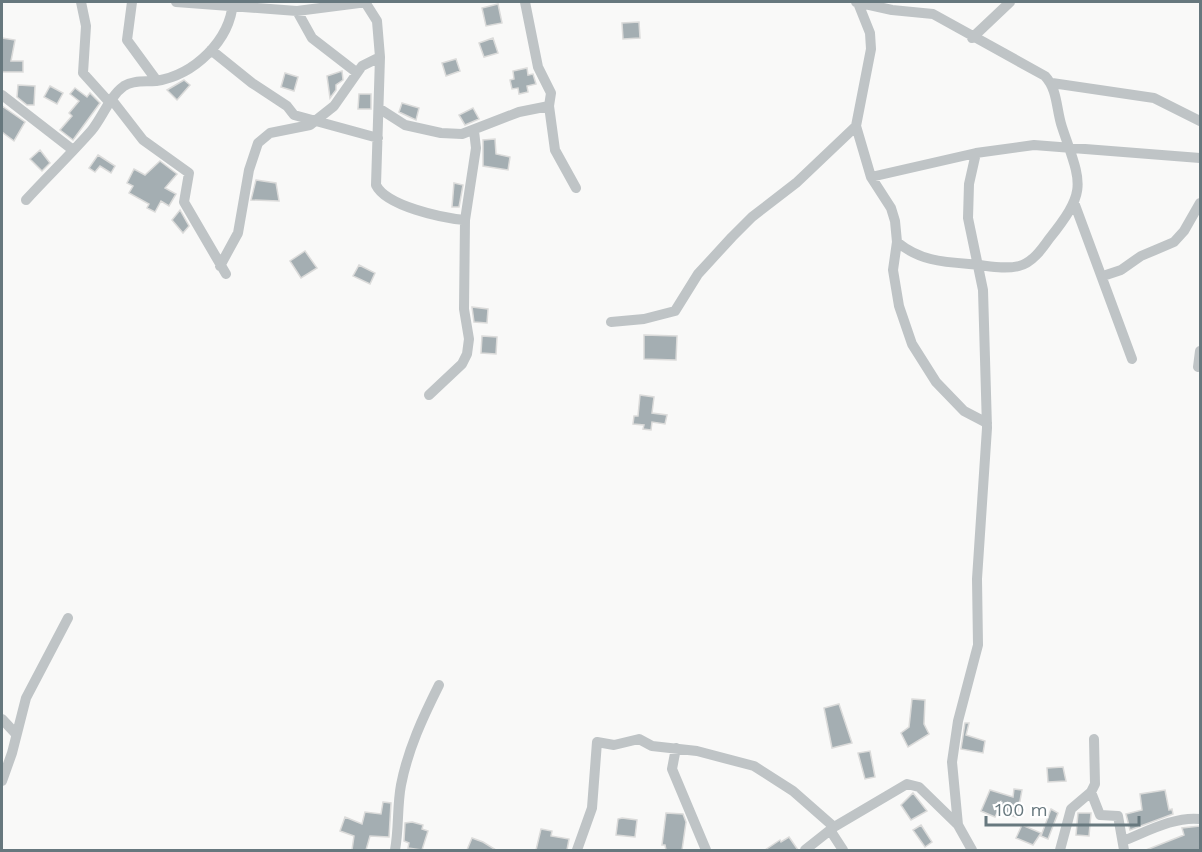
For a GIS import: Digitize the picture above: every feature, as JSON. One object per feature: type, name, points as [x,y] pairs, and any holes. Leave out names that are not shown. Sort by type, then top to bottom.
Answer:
[{"type":"street","points":[[81,2],[86,26],[82,73],[111,102],[143,140],[189,173],[184,202],[223,270],[238,233],[249,170],[258,142],[270,133],[309,125],[334,106],[356,72],[380,57]]},
{"type":"street","points":[[132,2],[127,40],[157,81]]},
{"type":"street","points":[[176,2],[301,8],[366,2],[376,21],[380,57],[376,185],[379,191],[425,214],[465,220]]},
{"type":"street","points":[[525,2],[538,68],[551,93],[549,106],[555,150],[576,188]]},
{"type":"street","points":[[972,38],[1010,2]]},
{"type":"street","points":[[987,423],[964,411],[936,382],[912,344],[895,289],[893,270],[897,242],[891,208],[871,177],[856,126],[871,49],[870,33],[861,3],[892,10],[926,7],[972,38],[1045,76],[1052,83],[1061,124],[1078,175],[1075,205],[1132,359]]},
{"type":"street","points":[[26,200],[93,129],[126,84],[157,81],[189,70],[211,50],[223,31],[233,4]]},
{"type":"street","points":[[301,8],[312,38],[356,72]]},
{"type":"street","points":[[211,50],[236,71],[287,106],[294,115],[378,138]]},
{"type":"street","points":[[1052,83],[1154,98],[1200,121]]},
{"type":"street","points":[[2,94],[73,150]]},
{"type":"street","points":[[380,109],[405,125],[441,133],[474,131],[519,112],[549,106]]},
{"type":"street","points":[[611,322],[644,319],[675,311],[698,274],[739,230],[796,183],[856,126]]},
{"type":"street","points":[[429,395],[462,364],[467,354],[469,339],[464,309],[465,220],[476,148],[474,131]]},
{"type":"street","points":[[871,177],[976,153],[1034,145],[1200,158]]},
{"type":"street","points":[[958,825],[952,762],[958,722],[978,645],[977,579],[987,423],[986,323],[979,265],[967,204],[976,153]]},
{"type":"street","points":[[1103,276],[1121,270],[1141,256],[1174,242],[1184,231],[1200,203]]},
{"type":"street","points":[[897,242],[912,254],[927,259],[1005,269],[1022,265],[1036,255],[1075,205]]},
{"type":"street","points":[[1198,368],[1200,351]]},
{"type":"street","points":[[2,781],[12,753],[26,698],[68,618]]},
{"type":"street","points":[[396,850],[401,787],[407,763],[416,732],[439,685]]},
{"type":"street","points":[[2,719],[16,734]]},
{"type":"street","points":[[577,850],[592,808],[597,742],[614,745],[639,739],[652,746],[676,748],[754,766],[793,791],[832,829],[843,850]]},
{"type":"street","points":[[1060,850],[1071,809],[1091,792],[1097,773],[1094,739]]},
{"type":"street","points":[[676,748],[672,769],[706,850]]},
{"type":"street","points":[[805,850],[832,829],[909,784],[919,787],[958,825],[972,850]]},
{"type":"street","points":[[1091,792],[1100,815],[1118,816],[1123,846],[1153,829],[1191,819],[1200,819]]},
{"type":"street","points":[[582,839],[588,850]]},
{"type":"building","points":[[498,4],[502,23],[486,26],[482,8]]},
{"type":"building","points":[[639,22],[640,38],[623,39],[622,23]]},
{"type":"building","points":[[2,38],[15,40],[11,61],[23,61],[23,72],[2,72]]},
{"type":"building","points":[[493,38],[498,53],[484,57],[479,43]]},
{"type":"building","points":[[456,59],[460,71],[446,76],[442,63]]},
{"type":"building","points":[[527,68],[528,75],[533,74],[536,84],[527,86],[528,92],[519,94],[518,88],[512,89],[510,80],[514,79],[513,71]]},
{"type":"building","points":[[342,71],[343,80],[336,85],[336,90],[330,98],[327,76]]},
{"type":"building","points":[[285,73],[298,77],[294,91],[281,87]]},
{"type":"building","points":[[184,80],[190,85],[177,100],[167,90]]},
{"type":"building","points":[[18,85],[35,86],[34,105],[27,105],[17,97]]},
{"type":"building","points":[[50,86],[63,93],[57,104],[44,97]]},
{"type":"building","points":[[75,88],[87,97],[90,93],[100,103],[73,140],[60,130],[72,116],[69,113],[79,101],[70,94]]},
{"type":"building","points":[[359,94],[371,94],[371,109],[358,109]]},
{"type":"building","points":[[402,103],[419,108],[416,120],[399,112]]},
{"type":"building","points":[[2,106],[25,122],[14,141],[2,132]]},
{"type":"building","points":[[473,108],[479,119],[465,125],[459,115]]},
{"type":"building","points":[[495,139],[496,154],[510,157],[508,170],[483,166],[483,140]]},
{"type":"building","points":[[40,150],[50,163],[42,171],[30,159]]},
{"type":"building","points":[[98,155],[115,166],[111,173],[100,166],[95,172],[89,168]]},
{"type":"building","points":[[160,161],[177,174],[165,188],[176,194],[169,206],[161,201],[155,212],[147,208],[149,204],[129,193],[133,186],[127,183],[134,169],[145,175]]},
{"type":"building","points":[[256,180],[276,183],[279,201],[251,200]]},
{"type":"building","points":[[454,183],[463,185],[459,207],[452,207]]},
{"type":"building","points":[[180,210],[189,226],[183,233],[172,220]]},
{"type":"building","points":[[305,251],[317,268],[301,278],[290,261]]},
{"type":"building","points":[[359,265],[375,273],[370,284],[353,276]]},
{"type":"building","points":[[472,307],[488,309],[487,323],[474,322]]},
{"type":"building","points":[[644,335],[677,336],[676,360],[644,359]]},
{"type":"building","points":[[482,336],[497,337],[496,354],[481,353]]},
{"type":"building","points":[[640,395],[654,397],[652,413],[667,415],[665,424],[652,422],[651,430],[643,429],[644,425],[633,424],[634,416],[638,416]]},
{"type":"building","points":[[912,699],[925,700],[924,724],[929,734],[908,747],[901,733],[909,727]]},
{"type":"building","points":[[839,704],[852,743],[832,748],[824,708]]},
{"type":"building","points":[[965,723],[969,723],[966,735],[985,741],[983,753],[961,749]]},
{"type":"building","points":[[870,751],[875,777],[865,779],[858,753]]},
{"type":"building","points":[[1063,767],[1066,781],[1048,782],[1047,768]]},
{"type":"building","points":[[1014,789],[1022,790],[1017,817],[997,813],[995,817],[981,811],[990,790],[1013,797]]},
{"type":"building","points":[[1165,790],[1169,810],[1172,809],[1173,814],[1130,830],[1126,814],[1142,810],[1140,794]]},
{"type":"building","points":[[913,793],[927,811],[911,820],[901,805]]},
{"type":"building","points":[[383,802],[391,803],[389,837],[370,836],[366,850],[352,850],[354,836],[340,831],[345,817],[362,824],[365,812],[381,814]]},
{"type":"building","points":[[1051,809],[1058,813],[1048,839],[1041,836]]},
{"type":"building","points":[[666,813],[683,814],[686,822],[682,850],[666,850],[665,845],[662,845]]},
{"type":"building","points":[[1078,813],[1091,813],[1089,836],[1076,835]]},
{"type":"building","points":[[618,819],[637,820],[635,837],[616,835]]},
{"type":"building","points":[[405,823],[423,825],[422,829],[428,831],[422,850],[408,848],[409,843],[404,841]]},
{"type":"building","points":[[921,825],[932,842],[925,847],[913,830]]},
{"type":"building","points":[[1022,825],[1041,833],[1033,845],[1016,838]]},
{"type":"building","points":[[1200,826],[1200,850],[1146,850],[1184,835],[1182,828]]},
{"type":"building","points":[[541,829],[552,831],[551,836],[569,839],[567,850],[536,850]]},
{"type":"building","points":[[789,837],[798,850],[765,850],[780,840],[781,842]]},
{"type":"building","points":[[472,838],[483,842],[496,850],[467,850]]}]
